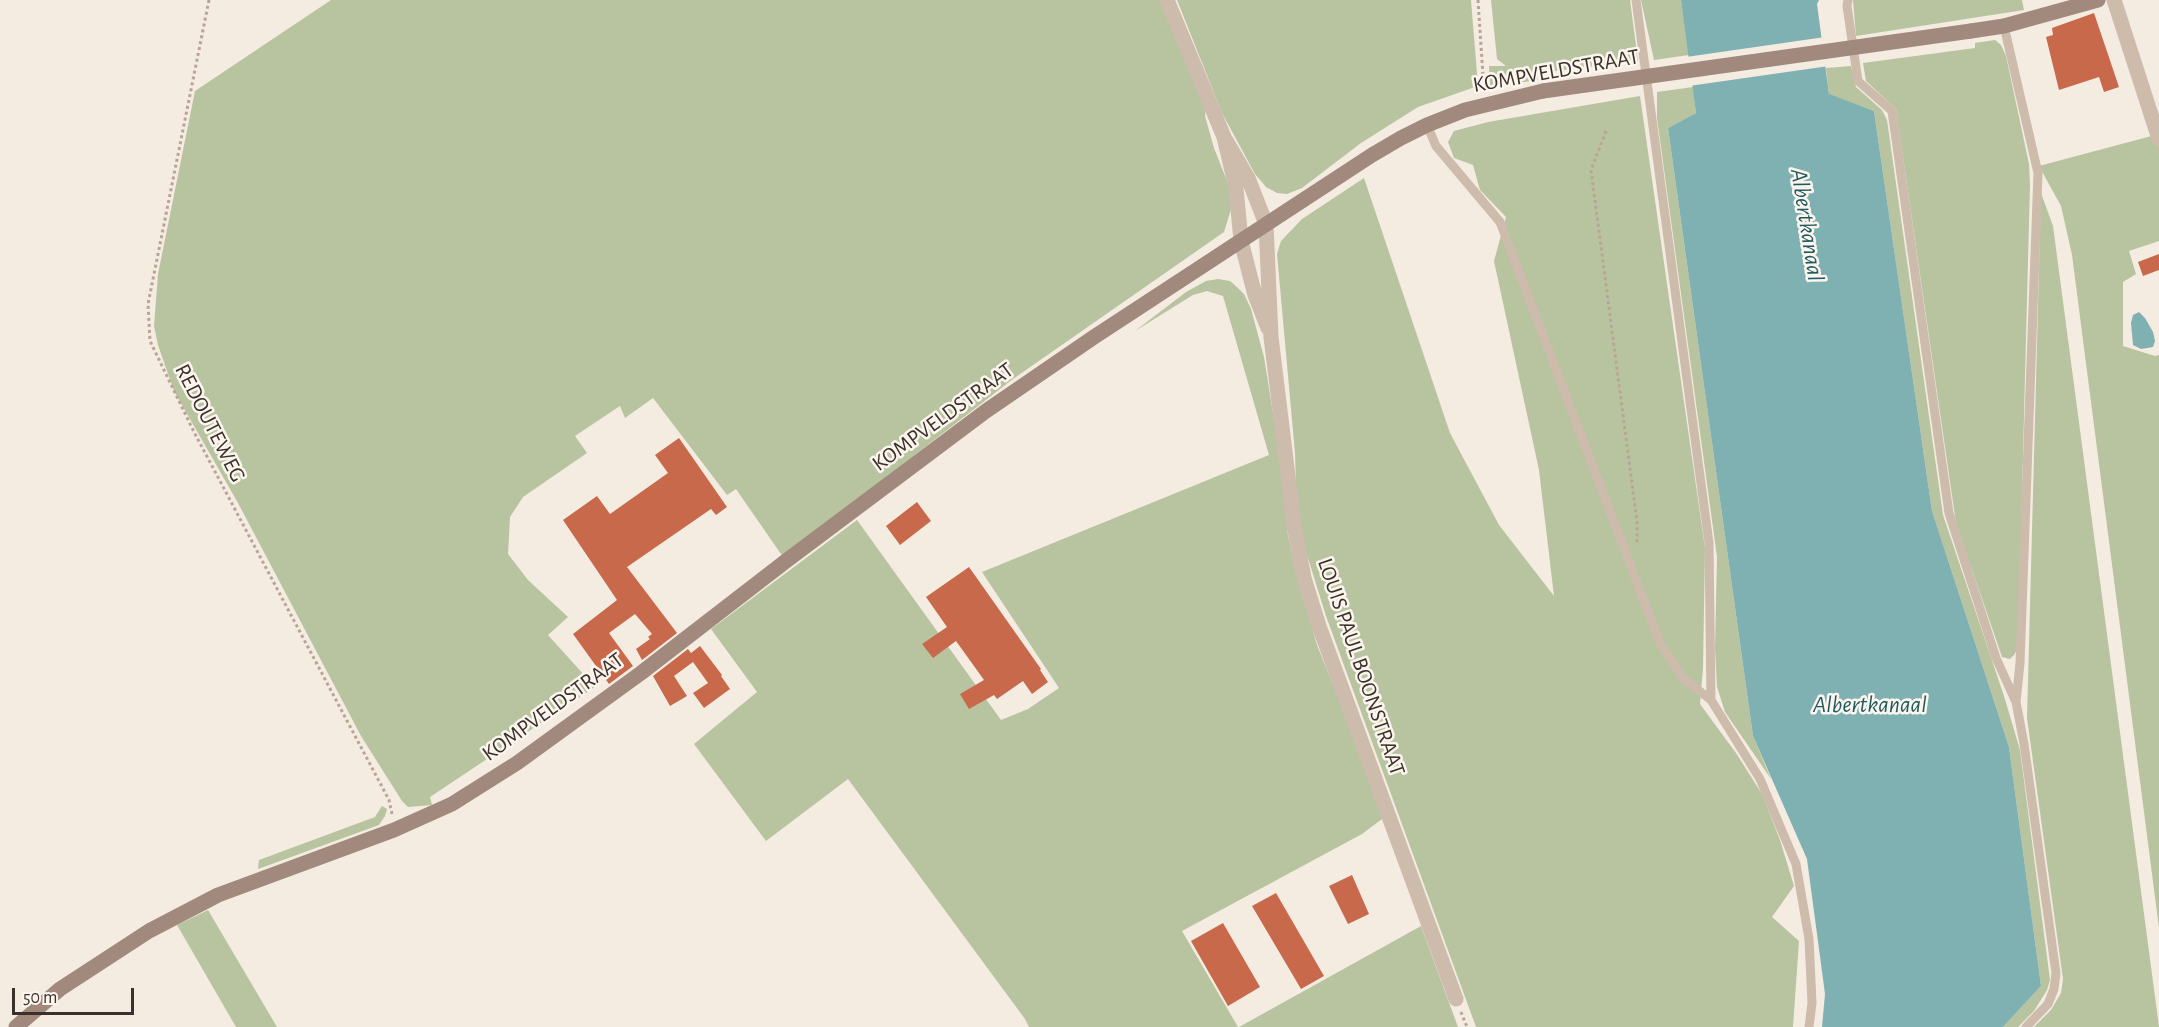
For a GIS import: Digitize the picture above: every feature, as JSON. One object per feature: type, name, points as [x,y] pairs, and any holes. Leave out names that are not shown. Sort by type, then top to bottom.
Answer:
[{"type":"street","points":[[1167,0],[1224,137]]},
{"type":"street","name":"KOMPVELDSTRAAT","points":[[16,1027],[60,989],[149,931],[218,896],[394,830],[452,804],[517,764],[641,673],[986,411],[1094,337],[1372,155],[1427,125],[1465,110],[1543,91],[2004,26],[2098,0]]},
{"type":"street","points":[[2114,0],[2159,139]]},
{"type":"street","name":"LOUIS PAUL BOONSTRAAT","points":[[1224,137],[1248,178],[1266,225],[1271,338],[1294,525],[1304,578],[1319,626],[1456,999]]},
{"type":"street","name":"LOUIS PAUL BOONSTRAAT","points":[[1224,137],[1236,189],[1241,241],[1255,295],[1271,338]]},
{"type":"lane","points":[[1636,0],[1709,543],[1711,700]]},
{"type":"lane","points":[[1848,0],[1858,81],[1892,111],[1949,513],[1996,658],[2016,702],[2024,744],[2056,973],[2054,989],[2048,1004],[2026,1027]]},
{"type":"lane","points":[[2004,26],[2038,172],[2020,663],[2016,702]]},
{"type":"lane","points":[[1427,125],[1436,146],[1500,222],[1660,643],[1684,679],[1711,700],[1760,779],[1796,864],[1809,939],[1812,1003],[1809,1027]]},
{"type":"path","name":"REDOUTEWEG","points":[[209,0],[148,304],[150,341],[194,432],[389,800],[394,830]]},
{"type":"path","points":[[1478,0],[1483,88],[1487,104]]},
{"type":"path","points":[[1606,131],[1591,170],[1637,522],[1637,553]]},
{"type":"green space","points":[[331,0],[1162,0],[1206,105],[1205,116],[1214,148],[1229,186],[1232,206],[1224,232],[1013,379],[783,557],[736,489],[727,495],[653,398],[625,418],[620,406],[575,436],[587,453],[523,497],[510,517],[508,554],[528,580],[568,617],[548,635],[595,687],[430,797],[432,805],[408,807],[361,736],[238,503],[174,391],[154,326],[158,274],[195,91]]},
{"type":"green space","points":[[1177,0],[1471,0],[1478,86],[1418,107],[1361,143],[1302,188],[1287,194],[1277,193],[1266,187],[1255,174],[1222,113]]},
{"type":"green space","points":[[1491,0],[1630,0],[1638,61],[1538,73],[1538,80],[1490,87],[1489,66],[1506,66],[1497,59]]},
{"type":"green space","points":[[1641,0],[1681,0],[1689,55],[1654,60]]},
{"type":"green space","points":[[1853,0],[2022,0],[2024,10],[1856,36]]},
{"type":"green space","points":[[1995,40],[2001,45],[2006,56],[2029,164],[2030,184],[2018,648],[2010,659],[2002,657],[1956,523],[1896,109],[1866,81],[1863,63],[1975,48],[1975,43]]},
{"type":"green space","points":[[1851,66],[1856,87],[1882,110],[1887,120],[1943,515],[2020,750],[2050,980],[2047,990],[2034,1011],[2018,1027],[2003,1027],[2041,986],[2009,747],[1932,511],[1874,111],[1829,95],[1826,68]]},
{"type":"green space","points":[[1693,87],[1696,113],[1668,128],[1753,736],[1771,779],[1725,712],[1717,687],[1715,648],[1717,557],[1657,118],[1657,92]]},
{"type":"green space","points":[[1640,96],[1705,548],[1703,668],[1700,704],[1736,753],[1762,794],[1780,840],[1794,886],[1772,917],[1799,941],[1793,1027],[1476,1027],[1326,616],[1303,542],[1297,516],[1295,453],[1277,254],[1281,241],[1302,219],[1364,178],[1450,433],[1499,525],[1554,596],[1539,470],[1494,261],[1506,217],[1480,190],[1473,165],[1454,158],[1448,142],[1454,131],[1488,122]]},
{"type":"green space","points":[[2159,134],[2159,241],[2129,251],[2136,274],[2123,282],[2123,346],[2155,356],[2159,355],[2159,928],[2072,255],[2061,206],[2039,166]]},
{"type":"green space","points":[[2041,193],[2053,226],[2159,1027],[2034,1027],[2051,1010],[2061,993],[2063,979],[2027,718]]},
{"type":"green space","points":[[1218,279],[1230,281],[1238,288],[1244,294],[1251,309],[1264,357],[1279,451],[1288,535],[1296,572],[1317,645],[1382,806],[1382,819],[1362,834],[1182,931],[1238,1027],[1029,1027],[848,779],[766,841],[694,744],[757,692],[711,629],[857,520],[1001,720],[1028,709],[1059,688],[982,572],[1269,455],[1223,296],[1207,291],[1193,295],[1135,331],[1186,292],[1206,281]]},
{"type":"green space","points":[[382,806],[387,809],[379,825],[258,869],[259,860],[375,817]]},
{"type":"green space","points":[[208,910],[277,1027],[236,1027],[177,925]]},
{"type":"green space","points":[[1421,926],[1458,1027],[1239,1027]]},
{"type":"water","name":"Albertkanaal","points":[[1681,0],[1819,0],[1817,4],[1829,94],[1874,111],[1932,511],[2009,747],[2041,986],[2003,1027],[1822,1027],[1825,994],[1807,859],[1753,736],[1668,128],[1696,113]]},
{"type":"water","points":[[2139,312],[2153,332],[2155,341],[2153,347],[2141,349],[2133,345],[2131,323],[2133,315]]},
{"type":"pier","points":[[1825,37],[1829,66],[1689,86],[1686,57]]},
{"type":"building","points":[[2094,13],[2119,87],[2104,92],[2099,77],[2059,90],[2046,37],[2053,35],[2052,28]]},
{"type":"building","points":[[2159,254],[2159,270],[2143,276],[2138,262]]},
{"type":"building","points":[[679,438],[727,507],[716,515],[711,509],[627,567],[677,633],[642,660],[636,649],[650,639],[648,637],[652,634],[635,614],[609,633],[633,666],[609,684],[573,634],[617,600],[563,520],[597,496],[610,514],[668,473],[655,455]]},
{"type":"building","points":[[917,502],[931,521],[900,545],[886,526]]},
{"type":"building","points":[[969,567],[1048,682],[1032,694],[1023,681],[997,699],[994,695],[969,709],[960,694],[984,680],[956,641],[933,658],[922,644],[947,627],[926,597]]},
{"type":"building","points":[[700,646],[730,689],[704,708],[693,693],[708,683],[693,662],[674,676],[687,696],[670,706],[653,676],[688,649],[691,653]]},
{"type":"building","points":[[1352,875],[1369,914],[1348,924],[1329,886]]},
{"type":"building","points":[[1276,893],[1324,976],[1301,989],[1252,906]]},
{"type":"building","points":[[1223,923],[1260,987],[1228,1006],[1191,941]]}]
